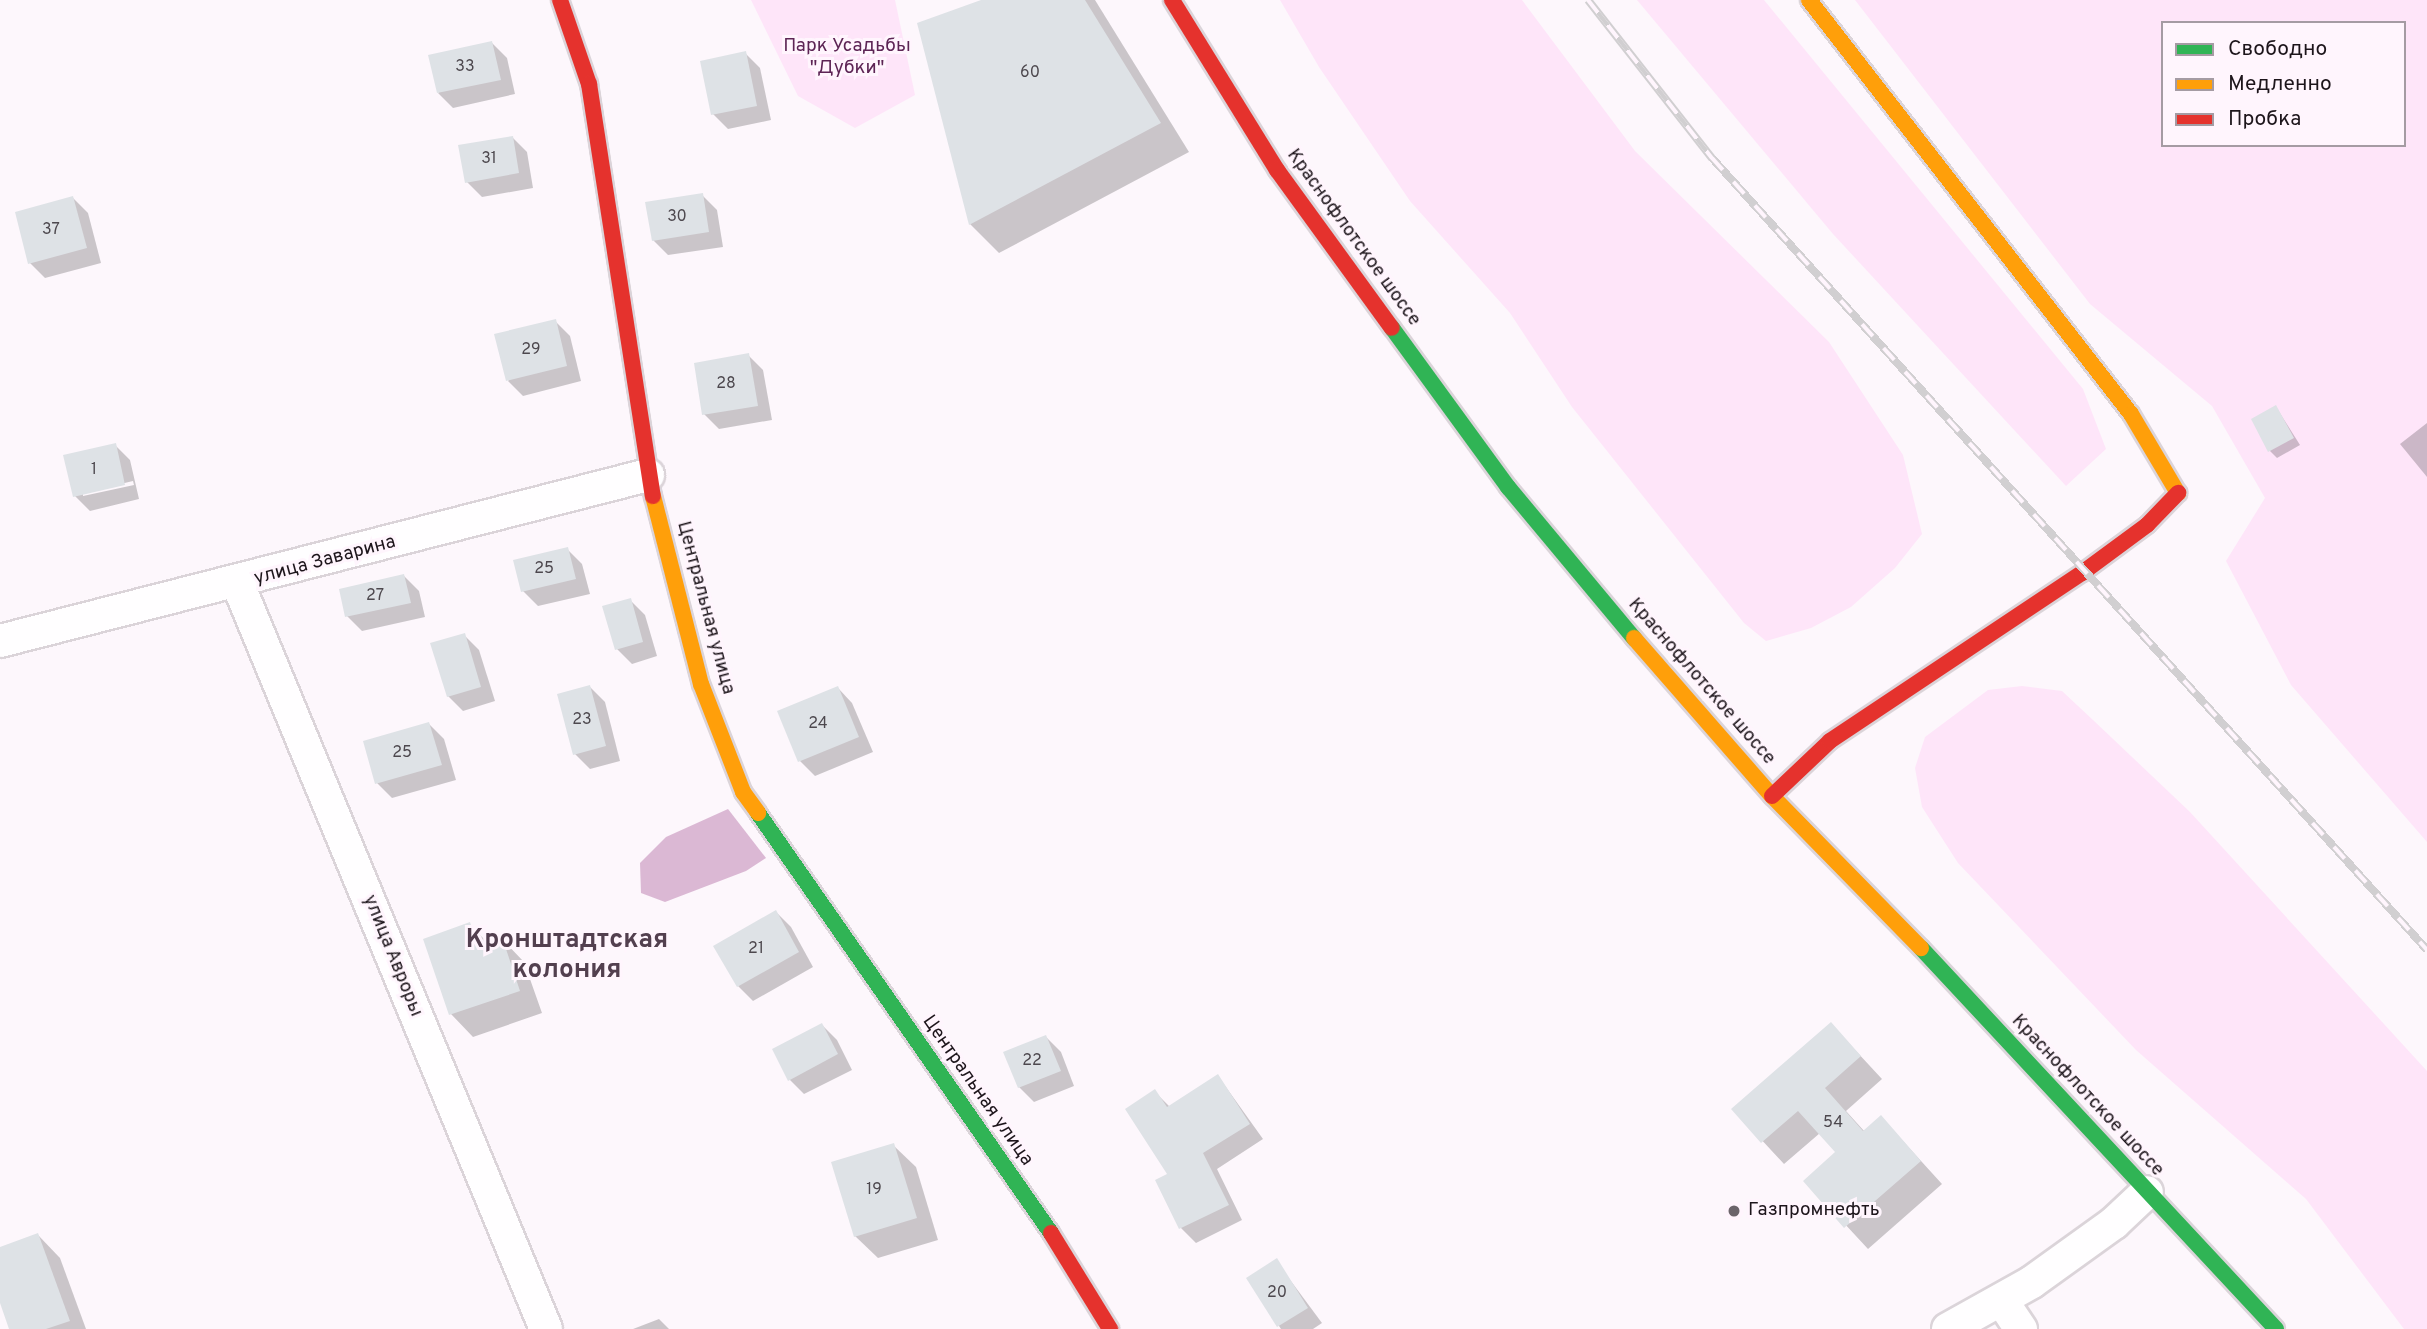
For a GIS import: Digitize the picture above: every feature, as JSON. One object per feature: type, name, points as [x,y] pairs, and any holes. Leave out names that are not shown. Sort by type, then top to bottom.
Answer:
[{"type":"street","name":"Центральная улица","points":[[560,0],[589,84],[648,475],[701,684],[743,792],[1060,1246],[1110,1329]]},
{"type":"street","name":"Краснофлотское шоссе","points":[[1172,0],[1277,170],[1508,487],[1658,667],[1772,796],[1884,909],[2276,1329]]},
{"type":"street","points":[[1772,796],[1830,741],[2082,573],[2147,525],[2179,494],[2162,459],[2131,414],[1809,0]]},
{"type":"street","name":"улица Заварина","points":[[0,642],[238,583],[648,475]]},
{"type":"street","name":"улица Авроры","points":[[238,583],[546,1329]]},
{"type":"street","points":[[1948,1329],[2002,1301],[2114,1223],[2147,1192]]},
{"type":"street","points":[[2002,1301],[2021,1329]]},
{"type":"green space","name":"Парк Усадьбы \"Дубки\"","points":[[751,0],[895,0],[915,95],[855,128],[798,96]]},
{"type":"green space","points":[[1280,0],[1522,0],[1635,151],[1829,342],[1903,455],[1922,534],[1895,568],[1851,607],[1811,628],[1766,641],[1744,623],[1572,407],[1510,313],[1410,201],[1319,67]]},
{"type":"green space","points":[[1637,0],[1764,0],[2083,389],[2106,449],[2066,486],[1833,234]]},
{"type":"green space","points":[[1855,0],[2427,0],[2427,842],[2291,685],[2226,561],[2265,498],[2212,406],[2090,304]]},
{"type":"green space","points":[[2022,686],[2062,691],[2190,812],[2427,1071],[2427,1329],[2404,1329],[2306,1199],[2136,1050],[1958,863],[1922,807],[1915,768],[1925,737],[1988,690]]},
{"type":"shaded area","points":[[728,809],[766,858],[746,871],[665,902],[641,893],[640,863],[666,837]]},
{"type":"building","points":[[981,0],[1085,0],[1161,123],[969,225],[917,23]]},
{"type":"building","points":[[492,41],[501,80],[437,93],[428,55]]},
{"type":"building","points":[[746,51],[757,106],[711,115],[700,61]]},
{"type":"building","points":[[513,136],[519,173],[465,183],[458,145]]},
{"type":"building","points":[[703,193],[709,232],[652,241],[645,202]]},
{"type":"building","points":[[73,196],[87,248],[28,264],[15,212]]},
{"type":"building","points":[[556,319],[567,366],[506,381],[494,334]]},
{"type":"building","points":[[749,353],[758,406],[702,415],[694,363]]},
{"type":"building","points":[[2276,405],[2294,438],[2268,452],[2251,419]]},
{"type":"building","points":[[116,443],[125,485],[73,497],[63,455]]},
{"type":"building","points":[[568,547],[576,579],[521,592],[513,560]]},
{"type":"building","points":[[404,574],[411,603],[345,617],[339,589]]},
{"type":"building","points":[[631,598],[643,642],[615,650],[602,606]]},
{"type":"building","points":[[465,633],[481,687],[447,697],[430,643]]},
{"type":"building","points":[[590,685],[606,746],[573,755],[557,694]]},
{"type":"building","points":[[838,686],[859,737],[798,762],[777,711]]},
{"type":"building","points":[[429,722],[442,765],[375,784],[363,741]]},
{"type":"building","points":[[776,910],[799,952],[737,987],[713,946]]},
{"type":"building","points":[[470,922],[478,946],[502,937],[520,991],[449,1015],[423,939]]},
{"type":"building","points":[[1831,1022],[1861,1056],[1825,1088],[1863,1131],[1881,1115],[1921,1161],[1844,1228],[1803,1181],[1835,1152],[1798,1111],[1761,1143],[1731,1109]]},
{"type":"building","points":[[822,1023],[838,1054],[788,1081],[772,1049]]},
{"type":"building","points":[[1046,1035],[1061,1071],[1018,1088],[1003,1052]]},
{"type":"building","points":[[1218,1074],[1250,1124],[1203,1153],[1229,1205],[1179,1229],[1155,1180],[1167,1174],[1125,1109],[1155,1089],[1167,1107]]},
{"type":"building","points":[[894,1143],[917,1218],[854,1237],[831,1162]]},
{"type":"building","points":[[38,1233],[70,1321],[46,1329],[9,1329],[0,1303],[0,1247]]},
{"type":"building","points":[[1277,1258],[1308,1308],[1277,1327],[1246,1278]]},
{"type":"railway","points":[[1588,0],[1712,158],[2427,950]]},
{"type":"traffic: fast","points":[[1392,328],[1508,487],[1634,638]]},
{"type":"traffic: fast","points":[[758,813],[1051,1233]]},
{"type":"traffic: fast","points":[[1921,948],[2276,1329]]},
{"type":"traffic: slow","points":[[1809,0],[2131,414],[2178,493]]},
{"type":"traffic: slow","points":[[653,496],[701,684],[743,792],[758,813]]},
{"type":"traffic: slow","points":[[1634,638],[1772,796],[1921,948]]},
{"type":"traffic: jam","points":[[560,0],[589,84],[653,496]]},
{"type":"traffic: jam","points":[[1172,0],[1277,170],[1392,328]]},
{"type":"traffic: jam","points":[[1772,796],[1830,741],[2082,573],[2147,525],[2178,493]]},
{"type":"traffic: jam","points":[[1051,1233],[1110,1329]]},
{"type":"place","name":"Газпромнефть","points":[[1734,1211]]},
{"type":"district","name":"Кронштадтская колония","points":[[567,956]]}]
